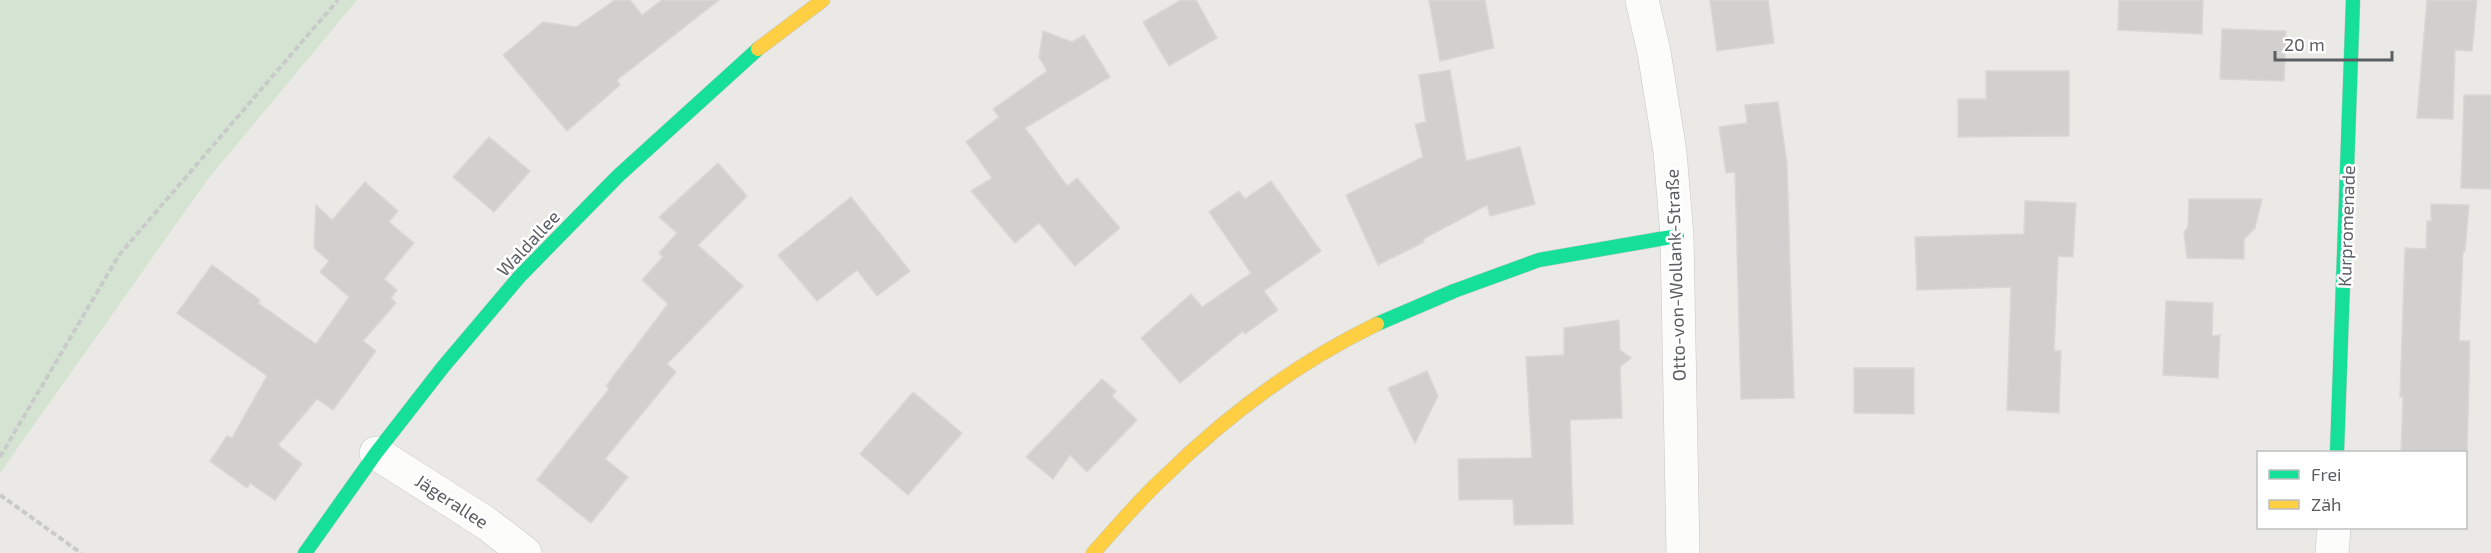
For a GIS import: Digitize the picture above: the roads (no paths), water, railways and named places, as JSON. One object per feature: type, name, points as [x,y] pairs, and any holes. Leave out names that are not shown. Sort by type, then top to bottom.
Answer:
[{"type":"street","name":"Waldallee","points":[[304,553],[376,453],[443,367],[520,276],[618,176],[749,56],[823,0]]},
{"type":"street","name":"Otto-von-Wollank-Straße","points":[[1642,0],[1654,52],[1670,152],[1677,237],[1683,553]]},
{"type":"street","name":"Kurpromenade","points":[[2337,451],[2353,0]]},
{"type":"street","points":[[1093,553],[1161,479],[1226,421],[1309,361],[1375,325],[1454,291],[1539,260],[1677,237]]},
{"type":"street","name":"Jägerallee","points":[[376,453],[486,523],[525,553]]},
{"type":"street","points":[[2332,553],[2334,529]]}]
